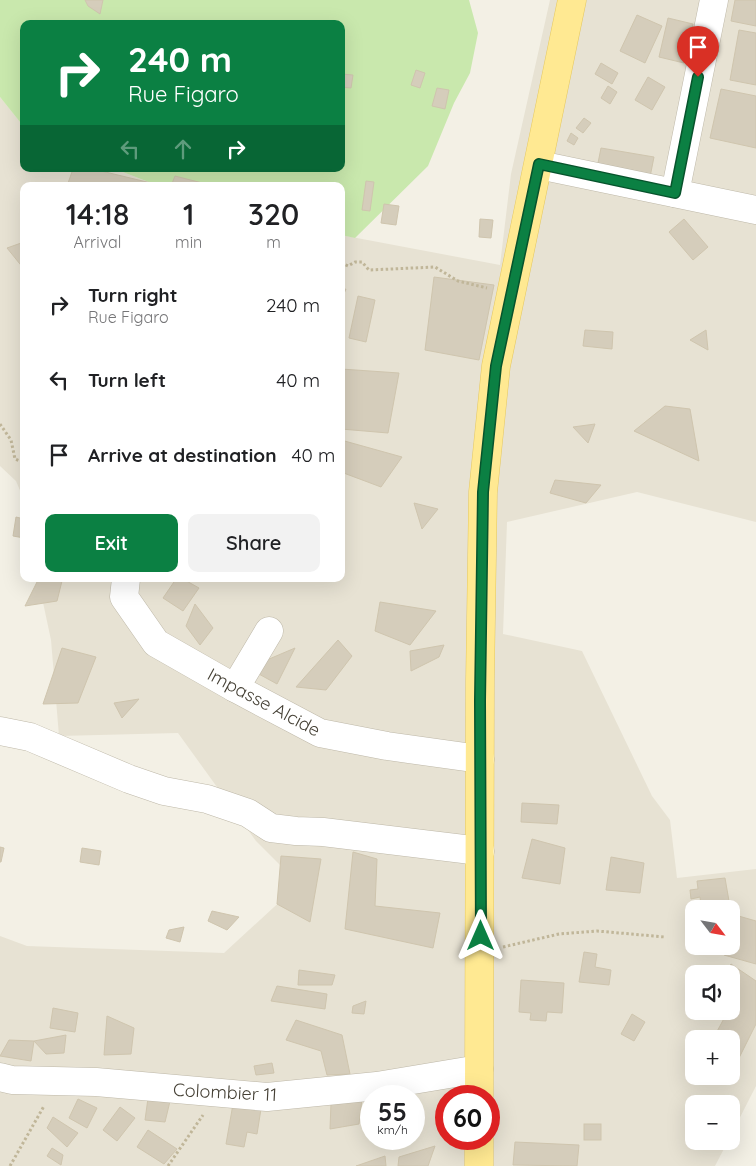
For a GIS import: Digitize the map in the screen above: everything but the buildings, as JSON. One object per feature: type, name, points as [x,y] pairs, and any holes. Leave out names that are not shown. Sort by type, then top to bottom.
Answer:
[{"type":"main road","points":[[479,1085],[483,492],[496,366],[572,0]]},
{"type":"main road","points":[[479,1150],[479,1166]]},
{"type":"street","points":[[675,193],[714,0]]},
{"type":"street","points":[[539,164],[756,210]]},
{"type":"street","name":"Impasse Alcide","points":[[126,582],[124,597],[156,643],[320,734],[387,746],[480,759]]},
{"type":"street","points":[[235,688],[269,631]]},
{"type":"street","points":[[0,731],[30,737],[129,779],[164,791],[207,799],[248,814],[271,828],[323,832],[480,852]]},
{"type":"street","name":"Colombier 11","points":[[0,1077],[12,1080],[96,1082],[267,1097],[377,1086],[479,1069]]},
{"type":"path","points":[[345,265],[348,266],[355,262],[362,262],[369,270],[435,267],[458,281],[512,294]]},
{"type":"path","points":[[0,424],[11,440],[15,459],[20,461]]},
{"type":"path","points":[[481,954],[559,934],[597,931],[665,937]]},
{"type":"path","points":[[10,1166],[58,1081]]},
{"type":"path","points":[[168,1166],[218,1093]]},
{"type":"shaded area","points":[[550,0],[756,0],[756,522],[637,492],[507,522],[503,634],[582,651],[652,796],[670,820],[677,878],[756,869],[756,1086],[740,1117],[740,1095],[685,1095],[685,1150],[723,1150],[715,1166],[0,1166],[0,936],[27,946],[224,953],[299,884],[256,841],[178,733],[59,736],[51,640],[39,582],[345,582],[345,236],[500,265],[511,174]]},
{"type":"shaded area","points":[[0,97],[20,122],[20,172],[123,172],[149,182],[20,182],[20,490],[16,481],[0,466]]},
{"type":"green space","points":[[0,0],[469,0],[478,33],[470,73],[454,103],[428,166],[355,238],[345,236],[345,182],[149,182],[123,172],[345,172],[345,20],[20,20],[20,122],[0,97]]},
{"type":"route","points":[[481,936],[480,701],[483,492],[496,366],[539,164],[675,193],[698,77]]}]
